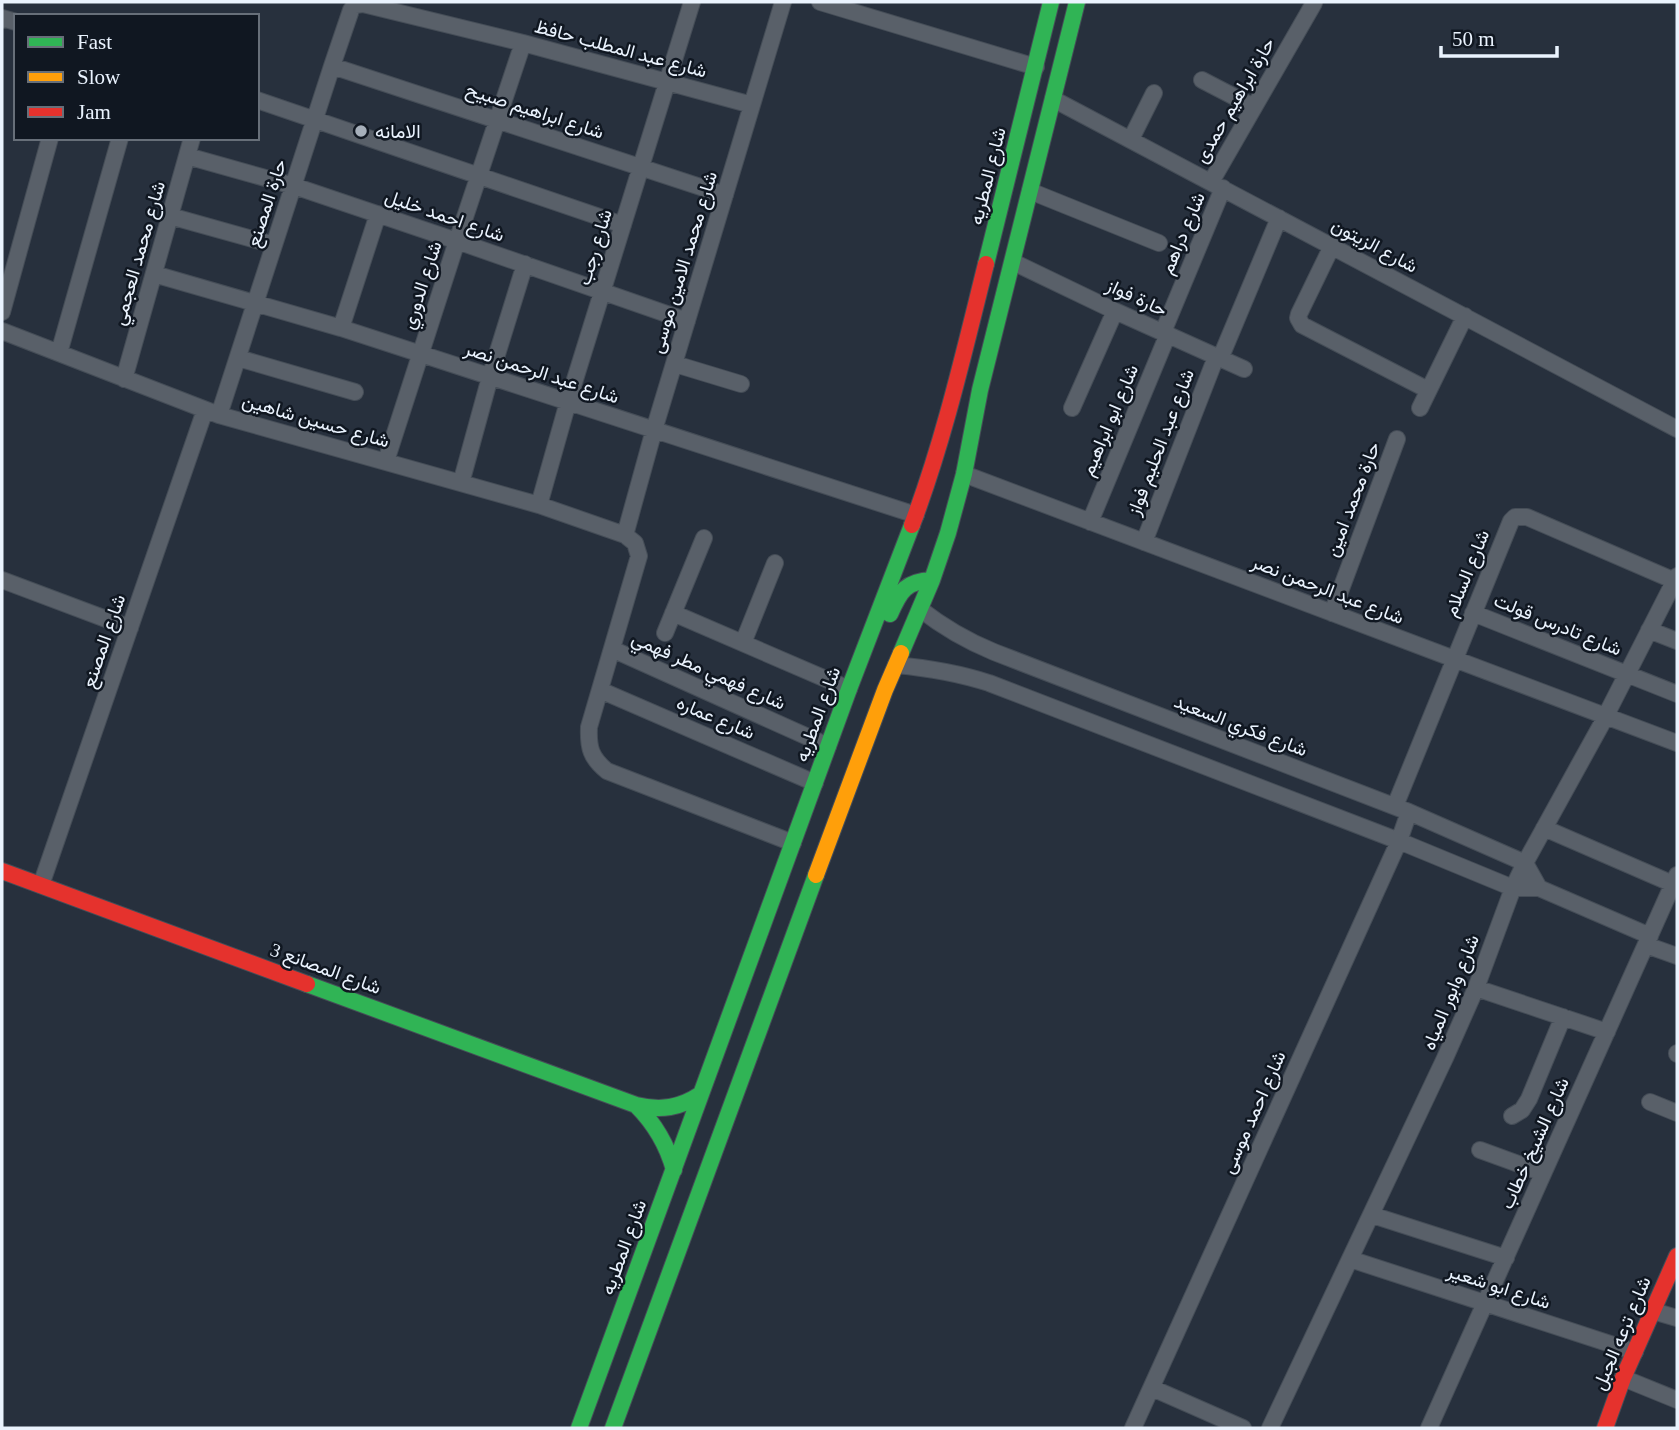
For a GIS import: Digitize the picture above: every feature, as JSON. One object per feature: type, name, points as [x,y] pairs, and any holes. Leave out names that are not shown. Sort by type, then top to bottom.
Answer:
[{"type":"main road","name":"شارع المطريه","points":[[612,1428],[843,800],[932,580],[927,527],[930,475],[956,386],[1051,2]]},
{"type":"main road","name":"شارع المطريه","points":[[579,1428],[865,645],[927,527],[964,474],[980,390],[1077,2]]},
{"type":"main road","points":[[865,645],[876,641],[883,632],[902,590],[916,581],[932,580]]},
{"type":"main road","name":"شارع المصانع 3","points":[[2,871],[636,1105],[663,1110],[690,1102],[701,1094]]},
{"type":"main road","name":"شارع المصانع 3","points":[[636,1105],[661,1134],[674,1170]]},
{"type":"main road","name":"شارع ترعه الجبل","points":[[1605,1428],[1623,1378],[1677,1256]]},
{"type":"street","name":"شارع رجب","points":[[538,505],[692,2]]},
{"type":"street","name":"شارع محمد الامين موسى","points":[[625,535],[783,2]]},
{"type":"street","points":[[820,2],[1036,67]]},
{"type":"street","name":"حارة ابراهيم حمدى","points":[[1217,185],[1254,107],[1314,3]]},
{"type":"street","name":"شارع عبد المطلب حافظ","points":[[355,5],[363,4],[523,43],[752,105]]},
{"type":"street","name":"حارة المصنع","points":[[212,413],[238,358],[332,66],[355,5]]},
{"type":"street","name":"شارع الدوري","points":[[386,461],[523,43]]},
{"type":"street","name":"شارع ابراهيم صبيح","points":[[332,66],[725,195]]},
{"type":"street","points":[[1202,80],[1254,107]]},
{"type":"street","points":[[1130,139],[1154,93]]},
{"type":"street","name":"شارع الزيتون","points":[[1053,99],[1677,429]]},
{"type":"street","points":[[259,101],[623,225]]},
{"type":"street","points":[[2,313],[49,140]]},
{"type":"street","points":[[59,354],[119,140]]},
{"type":"street","name":"شارع محمد العجمي","points":[[124,379],[191,140]]},
{"type":"street","name":"شارع احمد خليل","points":[[187,156],[293,186],[457,240],[687,321]]},
{"type":"street","name":"شارع دراهم","points":[[1165,333],[1217,185]]},
{"type":"street","points":[[1030,191],[1159,243]]},
{"type":"street","points":[[341,328],[378,214]]},
{"type":"street","points":[[170,216],[274,245]]},
{"type":"street","name":"شارع عبد الحليم فواز","points":[[1144,542],[1218,358],[1279,218]]},
{"type":"street","points":[[1332,246],[1298,314],[1299,322],[1428,390]]},
{"type":"street","name":"حارة فواز","points":[[1013,262],[1244,369]]},
{"type":"street","points":[[461,483],[525,264]]},
{"type":"street","name":"شارع عبد الرحمن نصر","points":[[154,274],[341,328],[654,430],[927,527]]},
{"type":"street","points":[[1072,408],[1115,311]]},
{"type":"street","points":[[1420,408],[1465,316]]},
{"type":"street","name":"شارع حسين شاهين","points":[[2,331],[212,413],[538,505],[625,535]]},
{"type":"street","name":"شارع ابو ابراهيم","points":[[1090,522],[1165,333]]},
{"type":"street","points":[[238,358],[355,392]]},
{"type":"street","points":[[675,364],[741,384]]},
{"type":"street","name":"شارع المصنع","points":[[41,886],[130,628],[212,413]]},
{"type":"street","name":"حارة محمد امين","points":[[1332,613],[1397,439]]},
{"type":"street","name":"شارع عبد الرحمن نصر","points":[[964,474],[1677,743]]},
{"type":"street","name":"شارع السلام","points":[[1402,809],[1454,659],[1511,521],[1521,516],[1527,517],[1676,578]]},
{"type":"street","points":[[625,535],[635,543],[639,556],[589,727],[588,740],[597,764],[607,771],[793,843]]},
{"type":"street","points":[[665,633],[704,538]]},
{"type":"street","points":[[743,643],[775,563]]},
{"type":"street","name":"شارع وابور المياه","points":[[1270,1428],[1445,1058],[1476,988],[1513,888],[1676,578]]},
{"type":"street","points":[[2,580],[130,628]]},
{"type":"street","name":"شارع فكري السعيد","points":[[920,609],[949,630],[993,652],[1402,809],[1525,863]]},
{"type":"street","points":[[673,613],[849,689]]},
{"type":"street","name":"شارع تادرس قولت","points":[[1473,613],[1677,694]]},
{"type":"street","points":[[1649,630],[1677,641]]},
{"type":"street","name":"شارع فهمي مطر فهمي","points":[[612,649],[828,746]]},
{"type":"street","points":[[896,665],[958,673],[989,683],[1399,841],[1513,888],[1539,888],[1677,956]]},
{"type":"street","name":"شارع عماره","points":[[600,690],[815,783]]},
{"type":"street","name":"شارع احمد موسى","points":[[1133,1428],[1399,841],[1402,809]]},
{"type":"street","points":[[1544,828],[1675,879]]},
{"type":"street","points":[[1525,863],[1539,888]]},
{"type":"street","name":"شارع الشيخ خطاب","points":[[1429,1428],[1675,879]]},
{"type":"street","points":[[1476,988],[1607,1032]]},
{"type":"street","points":[[1512,1116],[1522,1110],[1529,1099],[1563,1017]]},
{"type":"street","points":[[1650,1102],[1677,1113]]},
{"type":"street","points":[[1480,1150],[1543,1173]]},
{"type":"street","points":[[1372,1215],[1506,1258]]},
{"type":"street","name":"شارع ابو شعير","points":[[1350,1259],[1635,1352]]},
{"type":"street","points":[[1653,1311],[1677,1318]]},
{"type":"street","points":[[1623,1378],[1677,1400]]},
{"type":"street","points":[[1152,1388],[1243,1428]]},
{"type":"traffic: fast","points":[[986,264],[1051,2]]},
{"type":"traffic: fast","points":[[901,653],[932,580],[964,474],[980,390],[1077,2]]},
{"type":"traffic: fast","points":[[579,1428],[849,689],[912,525]]},
{"type":"traffic: fast","points":[[890,614],[905,589],[916,582],[932,580]]},
{"type":"traffic: fast","points":[[613,1428],[816,875]]},
{"type":"traffic: fast","points":[[307,984],[636,1105],[670,1107],[701,1094]]},
{"type":"traffic: fast","points":[[636,1105],[660,1135],[674,1170]]},
{"type":"traffic: slow","points":[[816,875],[901,653]]},
{"type":"traffic: jam","points":[[912,525],[944,428],[986,264]]},
{"type":"traffic: jam","points":[[2,871],[307,984]]},
{"type":"traffic: jam","points":[[1605,1428],[1623,1378],[1677,1256]]},
{"type":"place","name":"الامانه","points":[[361,131]]}]
